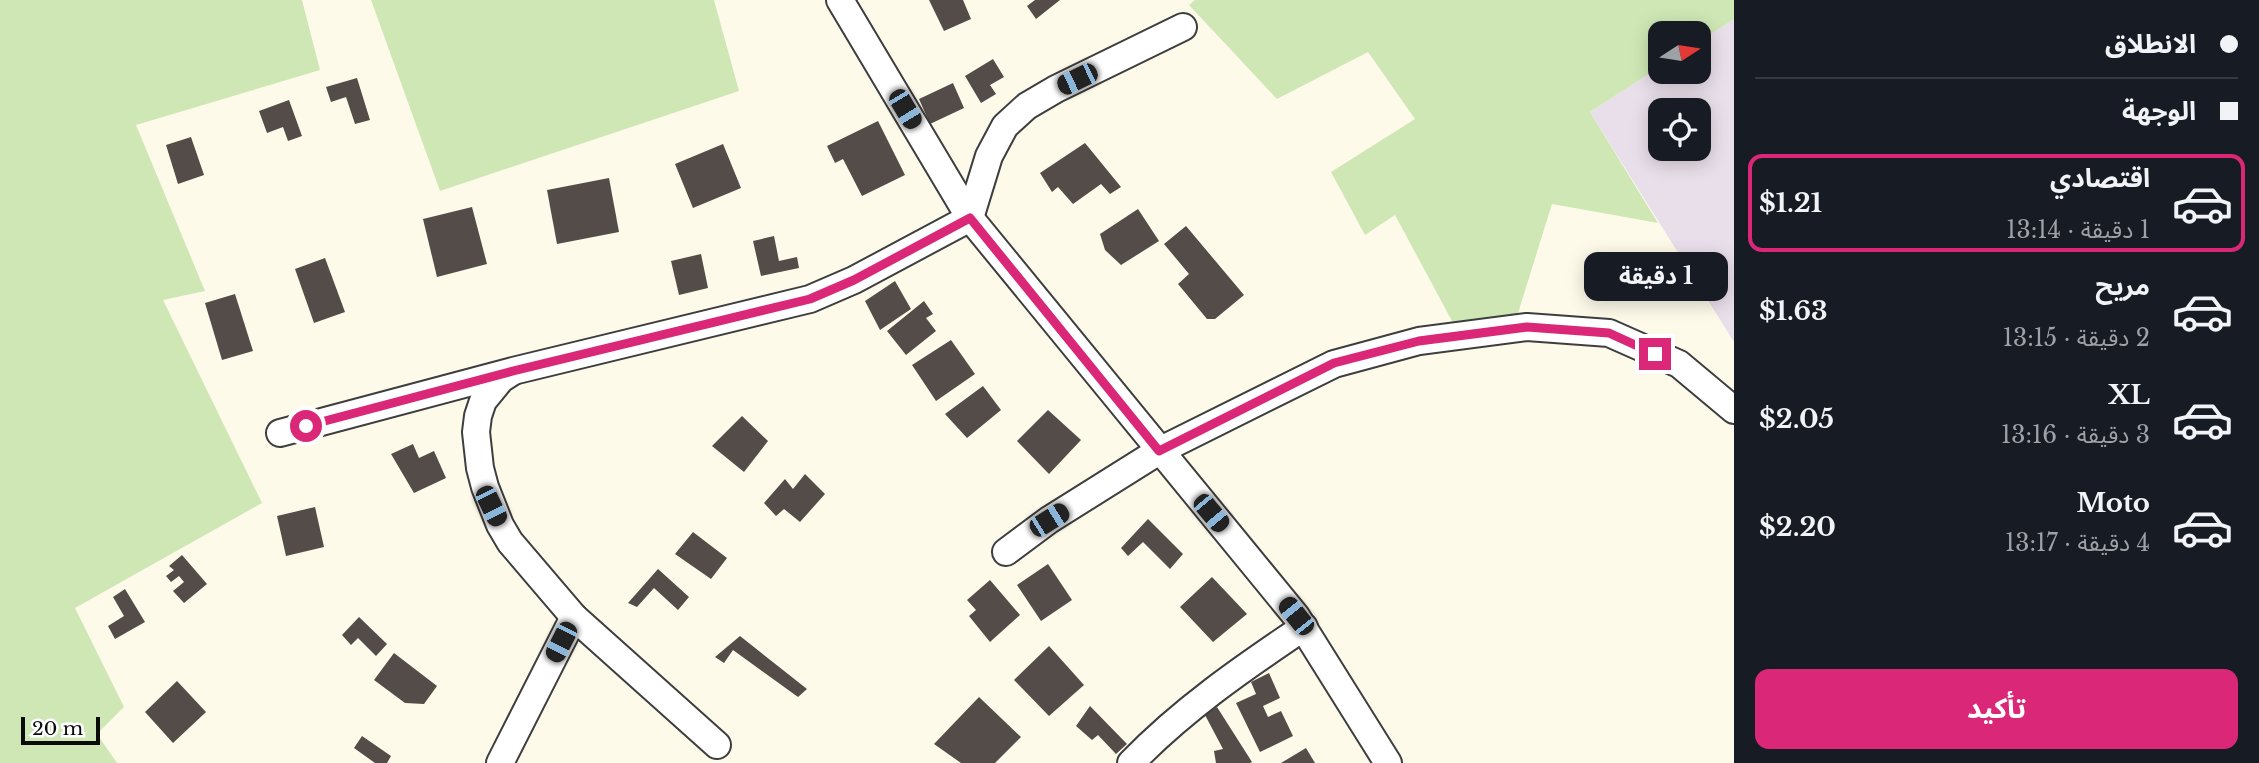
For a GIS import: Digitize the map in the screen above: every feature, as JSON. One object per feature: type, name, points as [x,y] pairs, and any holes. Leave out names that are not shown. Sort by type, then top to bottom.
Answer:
[{"type":"street","points":[[841,0],[970,218],[1304,627],[1388,763]]},
{"type":"street","points":[[280,433],[513,371],[810,299],[854,280],[970,218],[989,156],[1005,126],[1027,106],[1183,27]]},
{"type":"street","points":[[1006,552],[1049,520],[1159,451],[1334,363],[1419,341],[1527,327],[1609,333],[1678,364],[1734,410]]},
{"type":"street","points":[[513,371],[491,389],[478,416],[475,432],[480,468],[491,506],[510,542],[574,617],[717,745]]},
{"type":"street","points":[[499,763],[574,617]]},
{"type":"street","points":[[1131,763],[1164,730],[1255,660],[1304,627]]},
{"type":"shaded area","points":[[1734,19],[1734,342],[1590,112],[1648,74],[1648,84],[1712,84],[1712,33]]},
{"type":"green space","points":[[0,0],[302,0],[320,70],[136,125],[205,291],[163,300],[262,503],[75,608],[124,707],[97,734],[117,763],[0,763]]},
{"type":"green space","points":[[371,0],[714,0],[739,91],[440,191]]},
{"type":"green space","points":[[1195,0],[1734,0],[1734,19],[1712,33],[1712,21],[1648,21],[1648,74],[1590,112],[1658,223],[1552,204],[1510,339],[1459,334],[1395,215],[1365,235],[1331,172],[1415,119],[1368,52],[1277,99],[1189,5]]},
{"type":"building","points":[[929,0],[963,0],[971,19],[944,31]]},
{"type":"building","points":[[1035,0],[1060,0],[1036,19],[1027,6]]},
{"type":"building","points":[[993,59],[1004,77],[990,85],[996,94],[981,103],[965,76]]},
{"type":"building","points":[[357,78],[370,120],[355,124],[346,97],[331,102],[326,87]]},
{"type":"building","points":[[953,83],[964,108],[930,124],[919,99]]},
{"type":"building","points":[[289,100],[302,136],[288,141],[283,127],[267,133],[259,111]]},
{"type":"building","points":[[878,121],[905,175],[862,196],[843,159],[835,163],[827,146]]},
{"type":"building","points":[[191,137],[204,175],[178,184],[166,145]]},
{"type":"building","points":[[1085,143],[1121,187],[1110,194],[1101,184],[1073,204],[1058,187],[1052,192],[1040,173]]},
{"type":"building","points":[[723,144],[741,188],[693,208],[675,164]]},
{"type":"building","points":[[609,178],[619,232],[557,244],[547,190]]},
{"type":"building","points":[[472,207],[487,264],[437,277],[423,219]]},
{"type":"building","points":[[1138,209],[1159,241],[1121,265],[1105,250],[1100,234]]},
{"type":"building","points":[[1186,226],[1244,295],[1215,319],[1207,319],[1178,284],[1189,274],[1164,244]]},
{"type":"building","points":[[774,236],[779,261],[797,257],[799,268],[761,276],[753,241]]},
{"type":"building","points":[[701,254],[708,288],[679,295],[671,261]]},
{"type":"building","points":[[325,258],[345,312],[314,323],[295,269]]},
{"type":"building","points":[[895,281],[911,309],[880,330],[865,301]]},
{"type":"building","points":[[235,294],[253,351],[222,360],[205,303]]},
{"type":"building","points":[[924,301],[933,314],[926,318],[936,331],[906,355],[887,331]]},
{"type":"building","points":[[951,340],[975,374],[936,401],[912,365]]},
{"type":"building","points":[[983,386],[1001,410],[967,438],[945,414]]},
{"type":"building","points":[[1048,410],[1081,440],[1049,474],[1017,441]]},
{"type":"building","points":[[742,416],[768,441],[744,472],[712,446]]},
{"type":"building","points":[[413,444],[419,458],[434,451],[446,478],[414,493],[391,454]]},
{"type":"building","points":[[805,474],[825,494],[800,522],[784,509],[776,516],[764,503],[785,479],[793,489]]},
{"type":"building","points":[[315,507],[324,547],[286,556],[277,516]]},
{"type":"building","points":[[1148,519],[1183,554],[1170,569],[1143,542],[1128,556],[1121,548]]},
{"type":"building","points":[[693,532],[727,558],[711,579],[675,554]]},
{"type":"building","points":[[182,555],[207,584],[184,603],[173,591],[184,582],[179,576],[171,582],[166,576],[174,570],[169,566]]},
{"type":"building","points":[[1048,564],[1072,600],[1041,621],[1017,585]]},
{"type":"building","points":[[658,569],[689,597],[678,610],[654,588],[637,607],[628,603]]},
{"type":"building","points":[[1212,577],[1247,614],[1213,642],[1180,607]]},
{"type":"building","points":[[990,580],[1020,615],[990,642],[969,616],[976,610],[967,600]]},
{"type":"building","points":[[125,589],[145,622],[115,639],[108,626],[124,616],[113,597]]},
{"type":"building","points":[[359,617],[387,644],[376,656],[358,638],[351,645],[342,635]]},
{"type":"building","points":[[740,636],[807,689],[798,697],[733,650],[724,663],[715,657]]},
{"type":"building","points":[[1049,646],[1084,685],[1049,716],[1014,680]]},
{"type":"building","points":[[394,653],[437,686],[424,704],[405,703],[374,680]]},
{"type":"building","points":[[1269,673],[1280,698],[1263,706],[1268,717],[1281,711],[1293,736],[1260,752],[1236,703],[1256,694],[1251,682]]},
{"type":"building","points":[[177,681],[206,712],[173,743],[145,712]]},
{"type":"building","points":[[979,697],[1021,737],[995,763],[961,763],[934,744]]},
{"type":"building","points":[[1090,706],[1127,744],[1116,754],[1098,735],[1092,740],[1076,726]]},
{"type":"building","points":[[1217,707],[1252,762],[1216,763],[1214,751],[1223,749],[1205,715]]},
{"type":"building","points":[[362,736],[391,756],[387,763],[375,763],[354,748]]},
{"type":"building","points":[[1306,748],[1315,763],[1281,763]]},
{"type":"route","points":[[306,426],[513,371],[810,299],[854,280],[970,218],[1159,451],[1334,363],[1419,341],[1527,327],[1609,333],[1655,354]]}]
